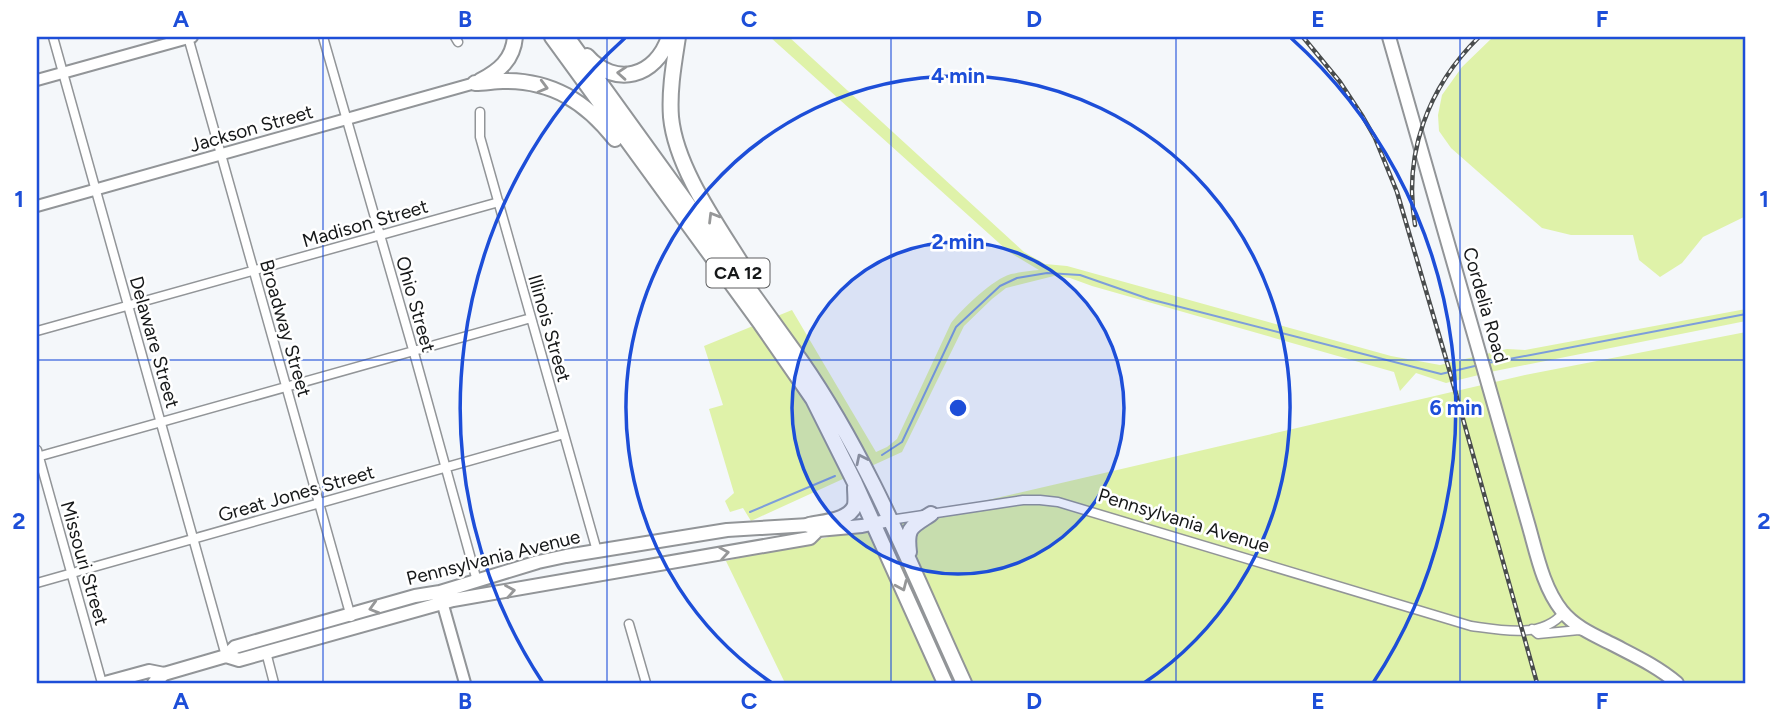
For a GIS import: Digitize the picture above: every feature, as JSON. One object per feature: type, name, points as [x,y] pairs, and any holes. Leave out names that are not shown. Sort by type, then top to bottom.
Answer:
[{"type":"highway","points":[[475,83],[491,76],[506,62],[512,52],[514,37]]},
{"type":"highway","name":"CA 12","points":[[552,37],[813,399],[855,483],[945,683]]},
{"type":"highway","points":[[569,37],[604,70],[631,75],[654,64],[663,53],[669,37]]},
{"type":"highway","name":"CA 12","points":[[569,37],[838,415],[890,520],[964,683]]},
{"type":"highway","points":[[678,37],[671,94],[671,120],[678,150],[692,182],[760,293],[771,319]]},
{"type":"highway","points":[[475,83],[503,81],[538,85],[565,94],[591,111],[687,232],[708,251]]},
{"type":"highway","points":[[813,528],[851,512],[855,505],[855,483]]},
{"type":"highway","points":[[910,564],[907,536],[915,525],[931,514]]},
{"type":"main road","name":"Cordelia Road","points":[[1389,37],[1551,594],[1563,613],[1587,632],[1649,663],[1677,683]]},
{"type":"main road","name":"Pennsylvania Avenue","points":[[441,597],[477,581],[538,562],[597,551],[727,530],[813,528],[874,524],[890,520]]},
{"type":"main road","name":"Pennsylvania Avenue","points":[[226,656],[239,660],[266,652],[415,596],[441,597],[810,538],[813,528]]},
{"type":"main road","name":"Pennsylvania Avenue","points":[[104,683],[149,671],[162,680],[226,656],[235,646],[353,621]]},
{"type":"street","name":"Delaware Street","points":[[53,37],[226,656]]},
{"type":"street","points":[[37,80],[189,37]]},
{"type":"street","name":"Broadway Street","points":[[189,37],[353,621]]},
{"type":"street","name":"Ohio Street","points":[[323,37],[477,581]]},
{"type":"street","name":"Jackson Street","points":[[37,206],[475,83]]},
{"type":"street","name":"Illinois Street","points":[[480,112],[480,137],[597,551]]},
{"type":"street","name":"Madison Street","points":[[37,331],[499,202]]},
{"type":"street","points":[[37,455],[531,318]]},
{"type":"street","name":"Great Jones Street","points":[[37,583],[564,434]]},
{"type":"street","name":"Missouri Street","points":[[37,455],[104,683]]},
{"type":"street","name":"Pennsylvania Avenue","points":[[890,520],[1023,500],[1058,502],[1471,626],[1497,630],[1532,629],[1549,625],[1563,613]]},
{"type":"street","points":[[441,597],[465,683]]},
{"type":"street","points":[[629,624],[646,683]]},
{"type":"street","name":"Pennsylvania Avenue","points":[[1532,629],[1538,634],[1579,630],[1587,632]]},
{"type":"street","points":[[266,652],[274,683]]},
{"type":"green space","points":[[770,37],[789,37],[1024,252],[1045,264],[1067,266],[1391,356],[1440,365],[1507,349],[1525,350],[1746,309],[1746,321],[1446,383],[1416,373],[1400,391],[1394,372],[1070,278],[1054,276],[1006,288],[964,326],[902,452],[751,521],[743,508],[730,512],[725,501],[734,493],[709,409],[723,405],[704,346],[792,310],[876,452],[897,439],[956,317],[979,295],[1004,277],[1039,270],[1009,252]]},
{"type":"green space","points":[[1493,37],[1746,37],[1746,216],[1703,237],[1682,263],[1660,277],[1639,260],[1633,235],[1571,235],[1542,228],[1451,148],[1439,131],[1438,115],[1442,95],[1462,67]]},
{"type":"green space","points":[[1746,332],[1746,683],[785,683],[726,561],[1525,375]]},
{"type":"waterway","points":[[882,455],[902,442],[956,327],[1000,286],[1017,278],[1047,273],[1080,275],[1149,299],[1441,374],[1479,365]]},
{"type":"waterway","points":[[1488,363],[1746,314]]},
{"type":"waterway","points":[[750,512],[835,476]]},
{"type":"railway","points":[[1303,37],[1340,82],[1363,117],[1375,138],[1397,192],[1537,683]]},
{"type":"railway","points":[[1415,225],[1413,173],[1423,123],[1446,77],[1479,37]]}]
